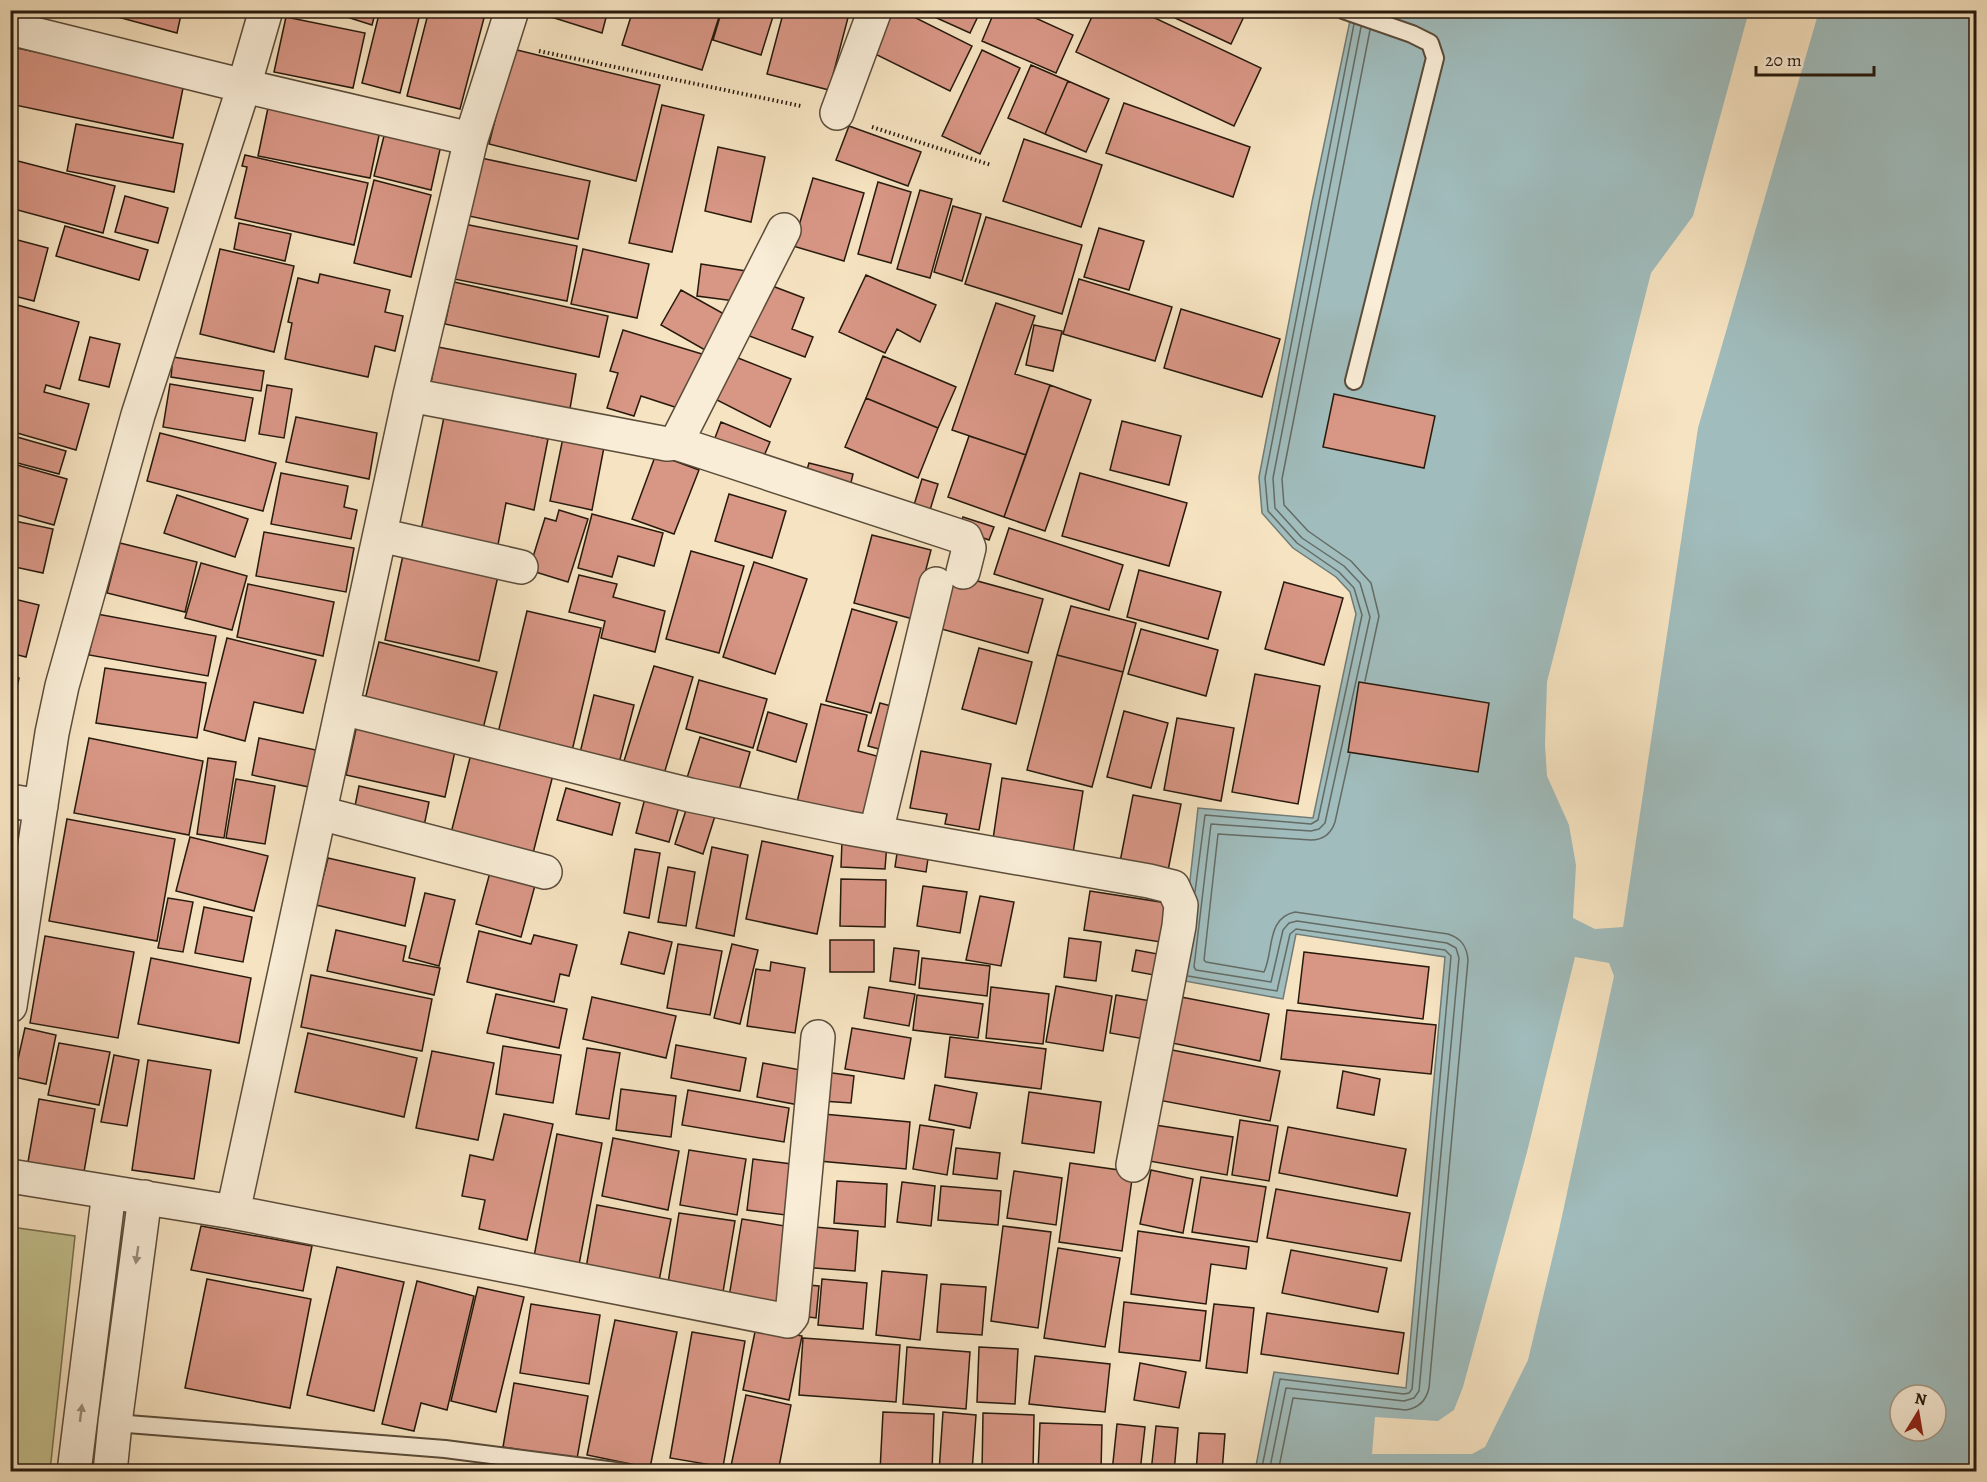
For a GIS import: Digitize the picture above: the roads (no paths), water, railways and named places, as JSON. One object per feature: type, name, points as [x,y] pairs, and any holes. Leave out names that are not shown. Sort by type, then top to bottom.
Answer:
[{"type":"street","points":[[10,1006],[26,803],[52,733],[62,686],[138,415],[244,86],[266,10]]},
{"type":"street","points":[[233,1212],[410,395],[471,138],[512,10]]},
{"type":"street","points":[[837,113],[875,10]]},
{"type":"street","points":[[10,28],[244,86],[471,138]]},
{"type":"street","points":[[676,443],[784,230]]},
{"type":"street","points":[[410,395],[668,444],[676,443],[965,538],[969,548],[950,578],[876,832]]},
{"type":"street","points":[[380,535],[521,567]]},
{"type":"street","points":[[342,708],[690,795],[1173,887],[1181,905],[1179,926],[1133,1165]]},
{"type":"street","points":[[320,813],[545,872]]},
{"type":"street","points":[[10,1176],[233,1212],[788,1321],[792,1316],[818,1037]]},
{"type":"street","points":[[74,1472],[109,1191]]},
{"type":"street","points":[[110,1472],[145,1197]]},
{"type":"lane","points":[[1343,10],[1412,34],[1430,43],[1434,58],[1354,381]]},
{"type":"lane","points":[[115,1423],[445,1449],[623,1472]]},
{"type":"water","points":[[1352,11],[1976,11],[1976,1471],[1255,1471],[1274,1372],[1406,1388],[1445,957],[1296,934],[1283,999],[1179,980],[1198,808],[1313,818],[1356,614],[1350,592],[1336,577],[1293,548],[1262,513],[1259,477],[1312,202]]}]
